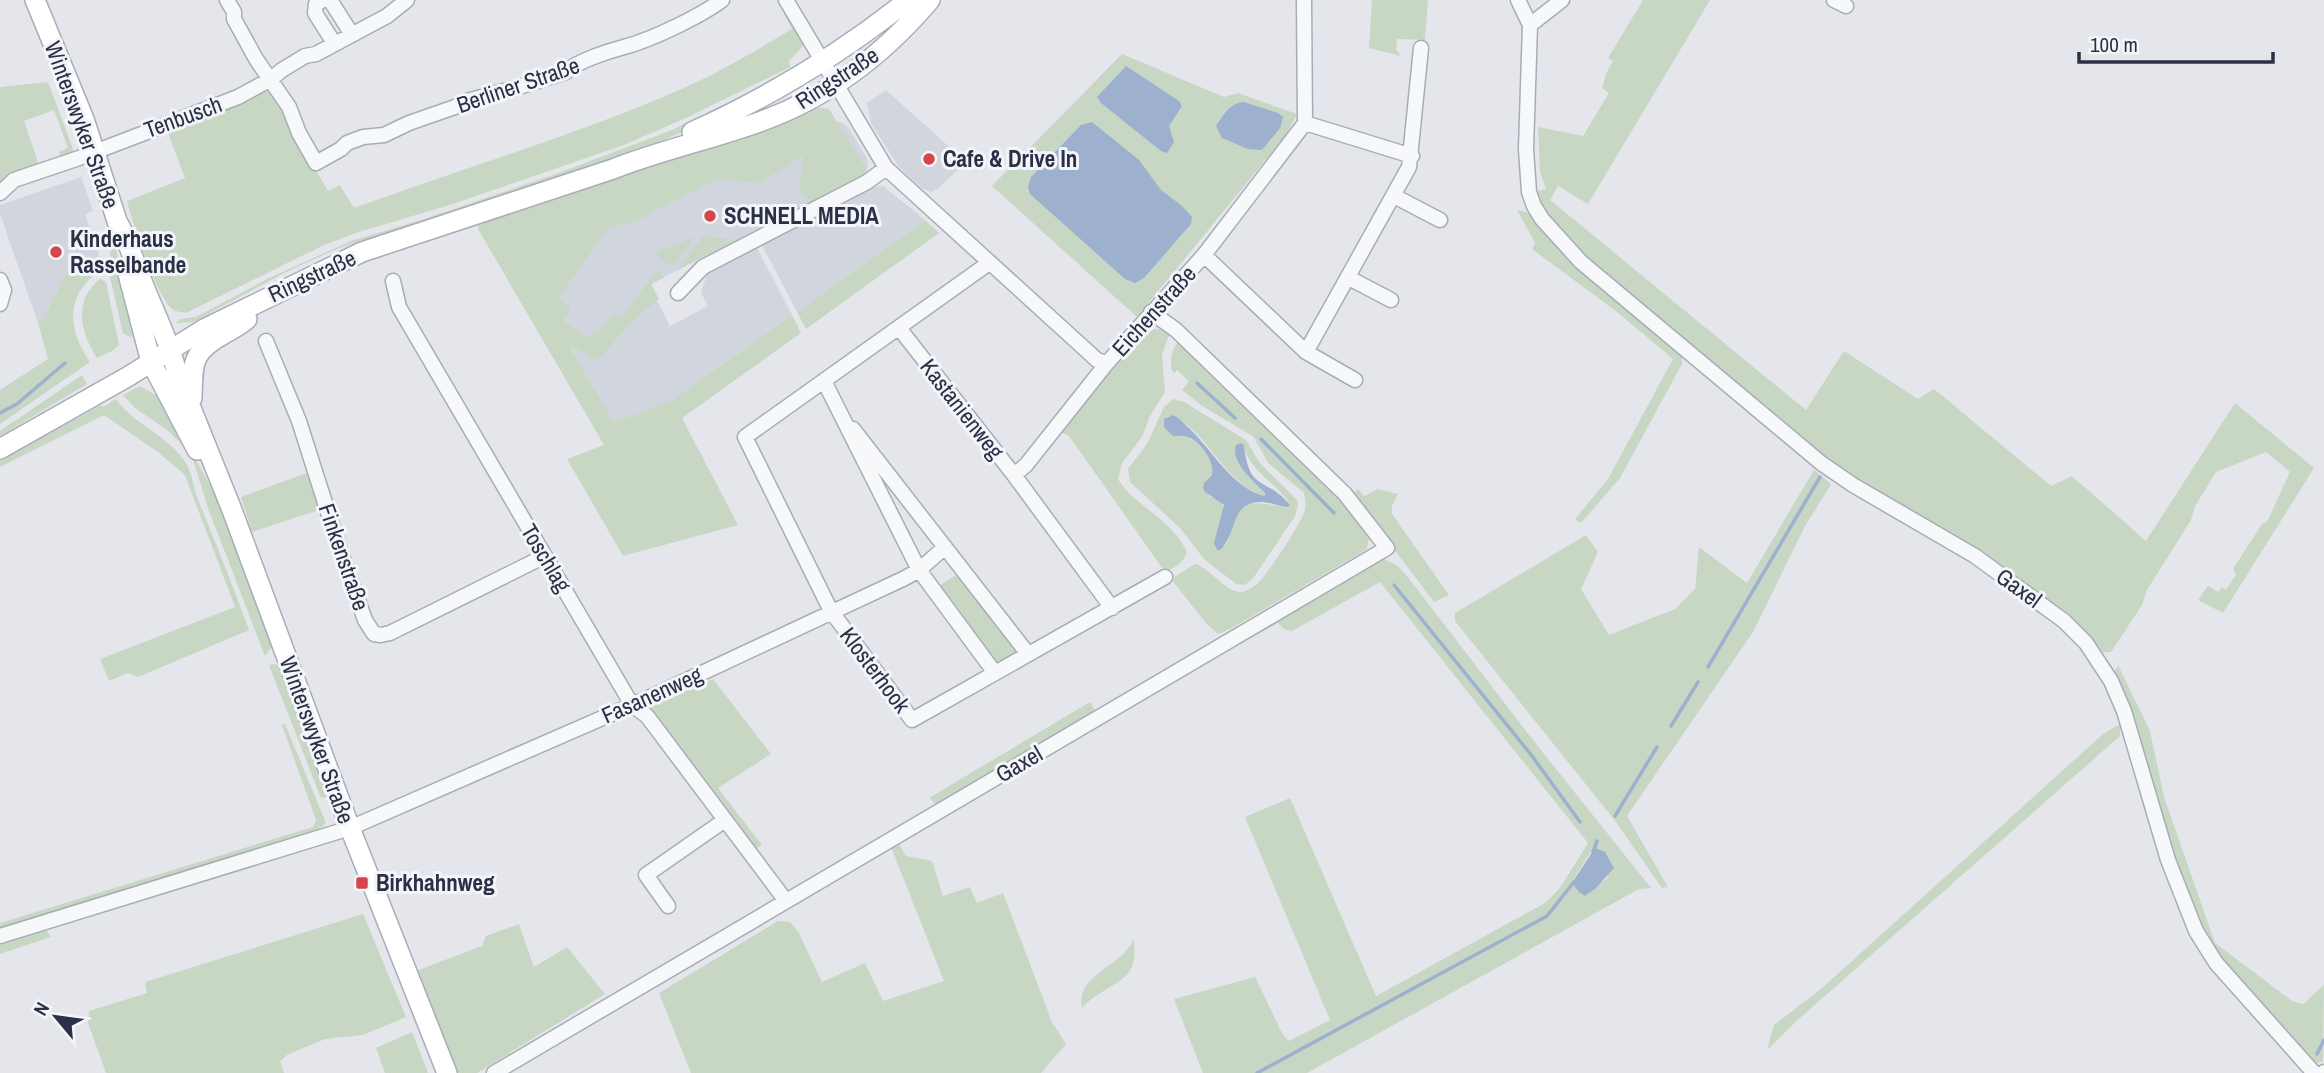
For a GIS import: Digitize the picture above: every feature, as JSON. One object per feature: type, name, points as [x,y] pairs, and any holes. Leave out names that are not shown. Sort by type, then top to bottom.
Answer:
[{"type":"street","name":"Winterswyker Straße","points":[[35,0],[95,151],[117,221],[171,349],[177,373],[192,406],[350,828],[447,1073]]},
{"type":"street","points":[[227,0],[239,29],[271,79],[282,69],[387,16],[407,0]]},
{"type":"street","points":[[323,0],[316,4],[315,13],[334,43]]},
{"type":"street","points":[[330,0],[351,33]]},
{"type":"street","points":[[786,0],[822,62]]},
{"type":"street","name":"Ringstraße","points":[[648,155],[723,118],[822,62],[908,0]]},
{"type":"street","name":"Ringstraße","points":[[0,449],[95,396],[204,329],[362,252],[648,155],[763,121],[799,105],[836,84],[876,55],[930,0]]},
{"type":"street","points":[[1304,0],[1305,123],[1412,156]]},
{"type":"street","points":[[1518,0],[1530,26],[1562,0]]},
{"type":"street","name":"Berliner Straße","points":[[271,79],[289,107],[299,134],[316,163],[347,143],[363,137],[384,135],[463,102],[566,72],[571,67],[594,59],[598,54],[624,47],[701,15],[719,1]]},
{"type":"street","name":"Gaxel","points":[[1530,26],[1527,149],[1529,192],[1542,219],[1581,262],[1821,463],[1853,485],[1975,556],[2064,621],[2087,643],[2124,710],[2168,860],[2196,931],[2216,963],[2314,1073]]},
{"type":"street","points":[[1306,352],[1409,167],[1421,48]]},
{"type":"street","name":"Eichenstraße","points":[[822,62],[886,168],[1097,360],[1107,363],[1204,255],[1305,123]]},
{"type":"street","name":"Tenbusch","points":[[0,193],[14,180],[238,97],[271,79]]},
{"type":"street","points":[[678,293],[703,267],[867,182],[886,168]]},
{"type":"street","points":[[1394,196],[1440,220]]},
{"type":"street","points":[[117,221],[118,237],[151,362],[214,482],[226,512],[239,532]]},
{"type":"street","points":[[1204,255],[1306,352],[1355,380]]},
{"type":"street","points":[[831,611],[745,437],[989,263]]},
{"type":"street","points":[[1349,278],[1391,300]]},
{"type":"street","points":[[0,280],[4,290],[0,304]]},
{"type":"street","name":"Toschlag","points":[[393,281],[399,307],[632,705],[647,716],[786,901]]},
{"type":"street","name":"Winterswyker Straße","points":[[192,406],[192,365],[197,354],[205,346],[246,322],[259,301]]},
{"type":"street","name":"Gaxel","points":[[494,1073],[1387,548],[1345,494],[1177,330],[1151,312]]},
{"type":"street","name":"Kastanienweg","points":[[899,328],[1014,475],[1026,465],[1107,363]]},
{"type":"street","name":"Finkenstraße","points":[[265,341],[299,421],[340,550],[365,620],[374,634],[390,633],[545,556]]},
{"type":"street","points":[[824,381],[919,570],[995,673]]},
{"type":"street","points":[[837,409],[1028,654]]},
{"type":"street","points":[[1014,475],[1112,608]]},
{"type":"street","name":"Fasanenweg","points":[[350,828],[632,705],[919,570],[945,547]]},
{"type":"street","name":"Klosterhook","points":[[831,611],[912,720],[1165,577]]},
{"type":"street","points":[[668,906],[646,875],[725,820]]},
{"type":"street","points":[[0,936],[350,828]]},
{"type":"shaded area","points":[[886,90],[966,162],[939,188],[931,192],[922,188],[899,167],[871,123],[867,103]]},
{"type":"shaded area","points":[[839,121],[848,127],[867,158],[868,167],[862,175],[649,285],[670,326],[708,306],[701,293],[707,274],[757,248],[792,315],[671,401],[614,422],[509,242],[822,131]]},
{"type":"shaded area","name":"Kinderhaus Rasselbande","points":[[81,177],[93,211],[85,215],[101,261],[67,271],[42,321],[38,323],[0,214],[0,205]]},
{"type":"shaded area","points":[[883,186],[925,220],[797,312],[762,245],[875,187]]},
{"type":"green space","points":[[1372,0],[1428,0],[1425,40],[1397,39],[1396,50],[1401,56],[1369,48]]},
{"type":"green space","points":[[1643,0],[1710,0],[1588,204],[1558,186],[1550,200],[1806,410],[1844,351],[1918,399],[1934,389],[2051,486],[2072,476],[2146,541],[2235,403],[2314,468],[2223,613],[2198,600],[2208,586],[2218,592],[2222,587],[2226,590],[2236,574],[2233,569],[2262,524],[2267,522],[2290,472],[2266,452],[2216,472],[2195,506],[2191,520],[2147,590],[2142,605],[2111,652],[2103,652],[2071,622],[1846,477],[1590,263],[1565,239],[1550,222],[1534,192],[1546,189],[1540,172],[1538,127],[1583,136],[1609,93],[1602,88],[1613,61],[1608,58]]},
{"type":"green space","points":[[789,11],[805,44],[789,61],[790,67],[624,145],[324,245],[186,313],[175,311],[168,304],[153,278],[127,201],[185,178],[169,136],[170,127],[257,92],[271,92],[328,191],[340,185],[354,208],[561,136],[684,88],[792,29],[784,14]]},
{"type":"green space","points":[[1122,54],[1224,97],[1238,93],[1297,114],[1286,135],[1137,317],[992,186]]},
{"type":"green space","points":[[792,71],[687,130],[641,150],[339,248],[288,271],[193,322],[176,323],[180,319],[196,317],[269,278],[351,241],[553,175],[672,130]]},
{"type":"green space","points":[[48,82],[74,152],[61,158],[59,152],[68,148],[54,110],[24,121],[39,165],[0,183],[0,87]]},
{"type":"green space","points":[[812,107],[829,109],[868,172],[811,202],[799,191],[803,156],[759,183],[717,179],[634,222],[609,227],[558,298],[571,308],[563,321],[586,337],[601,330],[613,314],[621,319],[656,271],[665,277],[651,284],[659,299],[630,323],[599,360],[569,345],[614,422],[671,401],[792,315],[801,333],[682,418],[738,525],[623,556],[567,459],[604,445],[478,229],[478,224]]},
{"type":"green space","points":[[1517,210],[1530,213],[1682,354],[1682,364],[1620,478],[1581,523],[1575,519],[1608,479],[1673,359],[1617,312],[1532,249],[1535,243]]},
{"type":"green space","points":[[925,220],[939,233],[806,329],[797,312]]},
{"type":"green space","points":[[703,236],[736,240],[677,270]]},
{"type":"green space","points":[[695,237],[672,267],[654,253]]},
{"type":"green space","points":[[115,238],[120,276],[135,336],[130,337],[123,333],[109,273],[111,240]]},
{"type":"green space","points":[[103,262],[99,269],[82,288],[74,307],[76,336],[90,362],[0,424],[0,390],[48,359],[38,323],[42,321],[67,271]]},
{"type":"green space","points":[[100,279],[106,282],[119,345],[97,358],[87,338],[82,317],[86,297],[91,287]]},
{"type":"green space","points":[[1154,329],[1170,333],[1162,354],[1165,392],[1150,416],[1142,437],[1122,463],[1118,479],[1133,497],[1171,530],[1187,552],[1181,562],[1165,572],[1069,436],[1061,432],[1135,341]]},
{"type":"green space","points":[[1180,341],[1342,499],[1369,539],[1367,549],[1218,634],[1171,579],[1195,564],[1230,589],[1242,592],[1250,589],[1262,579],[1291,536],[1305,510],[1305,499],[1304,493],[1268,463],[1254,437],[1201,405],[1182,390],[1189,381],[1177,370],[1174,373],[1171,369],[1173,350]]},
{"type":"green space","points":[[82,375],[87,384],[0,436],[0,431]]},
{"type":"green space","points":[[140,386],[161,398],[215,494],[273,645],[265,656],[208,508],[191,453],[167,430],[135,408],[123,395]]},
{"type":"green space","points":[[116,399],[132,416],[177,451],[187,464],[198,500],[249,630],[138,677],[128,673],[109,681],[100,659],[235,607],[185,475],[158,452],[104,415],[0,467],[0,460]]},
{"type":"green space","points":[[1173,399],[1184,402],[1246,440],[1259,462],[1297,500],[1295,516],[1254,577],[1245,585],[1236,584],[1204,559],[1181,529],[1130,482],[1128,469],[1147,444],[1164,407]],"holes":[[[1168,416],[1181,421],[1194,431],[1241,483],[1265,496],[1247,475],[1241,443],[1244,445],[1251,462],[1290,505],[1288,507],[1257,503],[1244,506],[1234,519],[1225,546],[1214,543],[1224,510],[1221,502],[1209,496],[1208,478],[1212,475],[1213,465],[1210,457],[1196,443],[1163,423]]]},
{"type":"green space","points":[[1814,470],[1831,484],[1804,528],[1753,632],[1627,816],[1668,887],[1662,888],[1616,822],[1455,621],[1455,613],[1586,535],[1598,552],[1581,589],[1609,635],[1675,609],[1695,589],[1699,547],[1747,583]]},
{"type":"green space","points":[[307,473],[319,510],[252,532],[241,497]]},
{"type":"green space","points":[[1358,489],[1364,496],[1378,489],[1398,494],[1392,506],[1392,514],[1449,595],[1434,602],[1353,495]]},
{"type":"green space","points":[[1384,559],[1398,566],[1407,576],[1651,888],[1639,889],[1307,1073],[1203,1073],[1174,999],[1255,977],[1283,1035],[1289,1041],[1330,1020],[1245,817],[1290,798],[1376,996],[1545,903],[1560,888],[1588,843],[1380,582],[1292,631],[1284,629],[1278,623],[1195,669],[1194,667]],"holes":[[[1592,850],[1608,877],[1585,896],[1572,882]]]},
{"type":"green space","points":[[958,574],[1019,651],[996,664],[937,587]]},
{"type":"green space","points":[[275,664],[283,668],[328,797],[321,798],[269,665]]},
{"type":"green space","points":[[2118,665],[2150,731],[2164,797],[2215,943],[2292,1001],[2303,1004],[2324,985],[2323,1061],[2315,1064],[2229,973],[2186,900],[2114,673]]},
{"type":"green space","points":[[713,679],[771,754],[718,788],[762,845],[756,849],[648,707]]},
{"type":"green space","points":[[1090,702],[1095,711],[937,805],[929,798]]},
{"type":"green space","points":[[285,724],[326,823],[319,829],[321,834],[0,932],[0,923],[313,827],[316,820],[282,725]]},
{"type":"green space","points":[[2120,724],[2120,736],[1767,1050],[1774,1025],[1821,989],[2103,734]]},
{"type":"green space","points":[[898,842],[906,856],[932,861],[943,896],[970,887],[977,903],[1003,893],[1052,1022],[1066,1044],[1041,1073],[691,1073],[659,993],[778,921],[790,922],[799,933],[822,982],[865,963],[883,1001],[944,981],[891,847]]},
{"type":"green space","points":[[363,914],[406,1017],[363,1035],[325,1039],[287,1055],[280,1061],[284,1073],[106,1073],[88,1023],[89,1011],[147,993],[145,982]]},
{"type":"green space","points":[[519,924],[534,967],[567,947],[605,994],[477,1073],[455,1073],[416,971],[482,946],[486,936]]},
{"type":"green space","points":[[45,928],[51,937],[0,954],[0,942]]},
{"type":"green space","points":[[1133,939],[1135,954],[1127,974],[1082,1008],[1082,996],[1086,986],[1128,949]]},
{"type":"green space","points":[[412,1032],[428,1073],[385,1073],[376,1048]]},
{"type":"water","points":[[1126,66],[1179,101],[1182,106],[1169,126],[1174,142],[1167,153],[1101,103],[1097,97]]},
{"type":"water","points":[[1244,102],[1283,117],[1280,128],[1262,150],[1248,149],[1222,138],[1216,126],[1231,107]]},
{"type":"water","points":[[1092,122],[1139,160],[1161,190],[1192,217],[1191,224],[1144,278],[1135,283],[1125,279],[1030,194],[1028,187],[1031,177],[1081,125]]},
{"type":"water","points":[[1173,415],[1190,429],[1243,486],[1265,496],[1236,458],[1236,445],[1244,445],[1246,460],[1254,477],[1290,505],[1288,507],[1260,502],[1243,508],[1238,513],[1226,543],[1217,550],[1214,543],[1224,505],[1203,488],[1212,475],[1212,465],[1207,454],[1195,441],[1186,436],[1173,436],[1164,427],[1164,419]]},
{"type":"water","points":[[1595,848],[1605,852],[1614,868],[1585,896],[1572,883]]},
{"type":"waterway","points":[[0,413],[17,404],[65,363]]},
{"type":"waterway","points":[[1197,383],[1235,418]]},
{"type":"waterway","points":[[1261,439],[1334,513]]},
{"type":"waterway","points":[[1708,667],[1820,477]]},
{"type":"waterway","points":[[1394,585],[1532,756],[1580,822]]},
{"type":"waterway","points":[[1671,726],[1698,682]]},
{"type":"waterway","points":[[1615,816],[1657,747]]},
{"type":"waterway","points":[[1593,852],[1597,841]]},
{"type":"waterway","points":[[1257,1073],[1547,916],[1574,882]]},
{"type":"waterway","points":[[2317,1054],[2324,1040]]},
{"type":"place","name":"Cafe & Drive In","points":[[929,159]]},
{"type":"place","name":"SCHNELL MEDIA","points":[[710,216]]},
{"type":"place","name":"Kinderhaus Rasselbande","points":[[56,252]]},
{"type":"place","name":"Birkhahnweg","points":[[362,883]]}]
